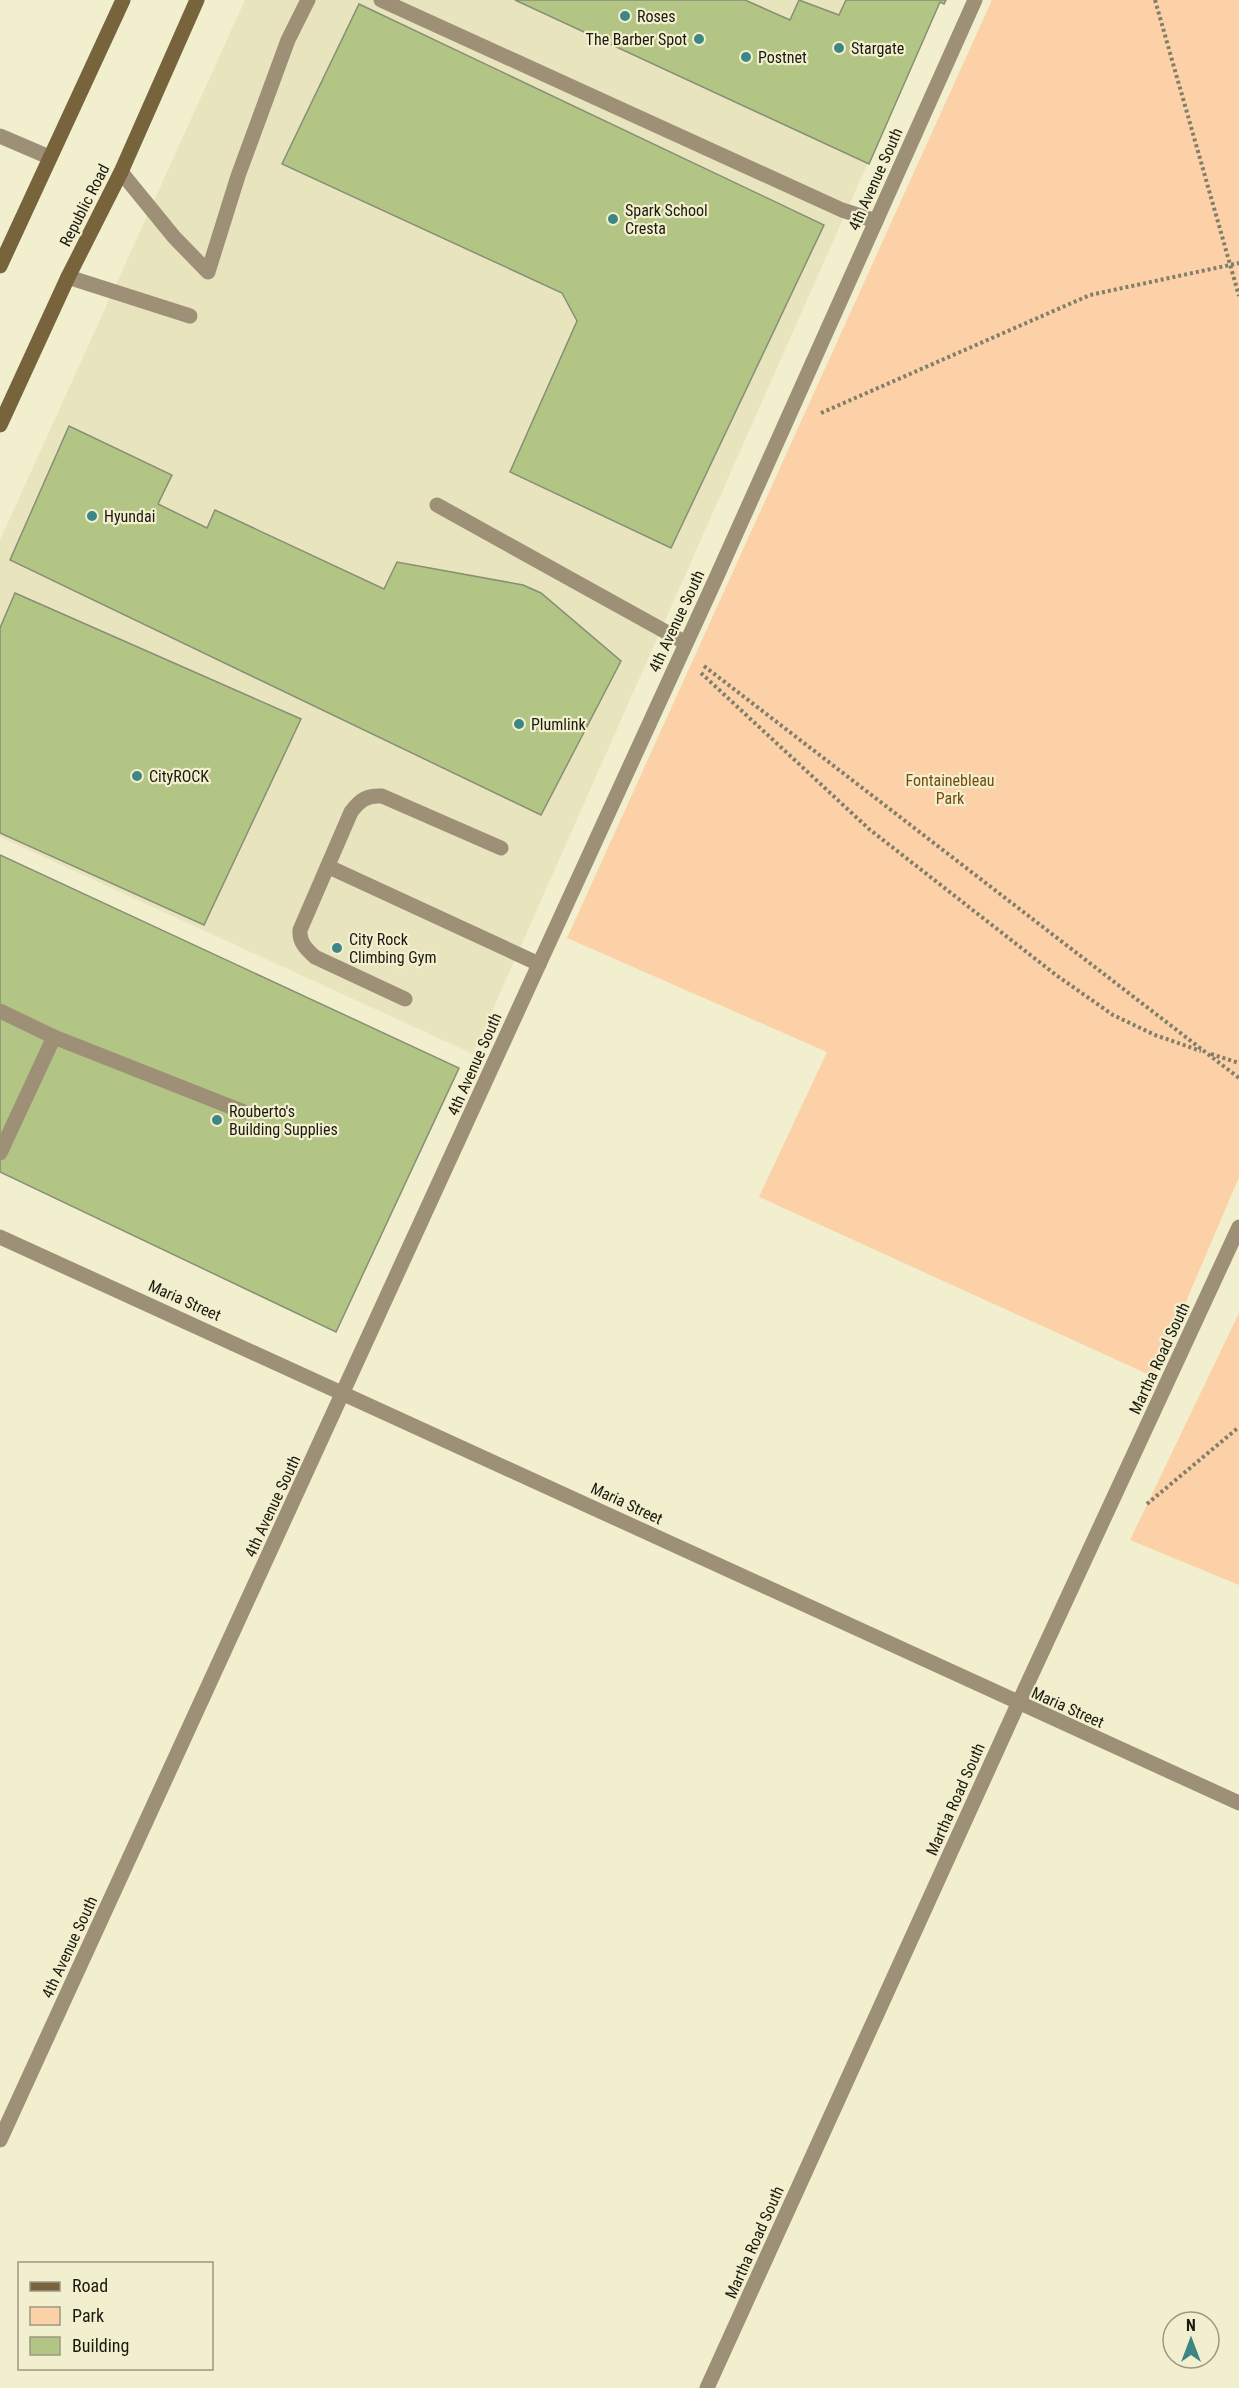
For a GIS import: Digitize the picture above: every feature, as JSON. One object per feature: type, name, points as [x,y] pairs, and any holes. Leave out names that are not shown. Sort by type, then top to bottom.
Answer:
[{"type":"main road","points":[[0,266],[123,0]]},
{"type":"main road","name":"Republic Road","points":[[0,425],[68,277],[121,172],[196,0]]},
{"type":"street","points":[[121,172],[174,237],[208,272],[238,176],[288,40],[308,0]]},
{"type":"street","points":[[381,0],[842,210],[876,221]]},
{"type":"street","name":"4th Avenue South","points":[[0,2140],[683,648],[975,0]]},
{"type":"street","points":[[0,136],[49,157]]},
{"type":"street","points":[[68,277],[190,316]]},
{"type":"street","points":[[436,504],[683,648]]},
{"type":"street","points":[[405,999],[315,957],[303,945],[300,930],[351,812],[359,801],[372,795],[393,801],[501,848]]},
{"type":"street","points":[[329,867],[539,964]]},
{"type":"street","points":[[0,1011],[54,1037],[244,1112]]},
{"type":"street","points":[[0,1153],[54,1037]]},
{"type":"street","name":"Martha Road South","points":[[707,2388],[1018,1704],[1239,1227]]},
{"type":"street","name":"Maria Street","points":[[0,1236],[344,1391],[1018,1704],[1239,1803]]},
{"type":"path","points":[[1155,0],[1239,296]]},
{"type":"path","points":[[782,430],[1090,295],[1239,263]]},
{"type":"path","points":[[683,648],[1239,1078]]},
{"type":"path","points":[[683,648],[745,711],[869,829],[1056,975],[1113,1015],[1155,1035],[1239,1063]]},
{"type":"path","points":[[1147,1504],[1239,1427]]},
{"type":"shaded area","points":[[245,0],[940,0],[473,1054],[0,837],[0,540]]},
{"type":"green space","name":"Fontainebleau Park","points":[[992,0],[1239,0],[1239,1177],[1154,1377],[759,1197],[827,1052],[567,938]]},
{"type":"green space","points":[[1239,1313],[1239,1585],[1130,1540]]},
{"type":"building","points":[[515,0],[745,0],[790,20],[799,0],[839,15],[846,0],[946,0],[944,4],[940,2],[869,164]]},
{"type":"building","points":[[359,4],[824,225],[671,548],[510,472],[577,321],[562,293],[282,164]]},
{"type":"building","points":[[69,426],[172,475],[158,504],[207,528],[215,510],[384,589],[397,562],[523,585],[541,593],[621,661],[541,815],[10,560]]},
{"type":"building","name":"CityROCK","points":[[15,593],[301,719],[204,925],[0,833],[0,628]]},
{"type":"building","name":"Rouberto's Building Supplies","points":[[0,855],[459,1068],[336,1332],[0,1172]]},
{"type":"place","name":"Roses","points":[[625,16]]},
{"type":"place","name":"The Barber Spot","points":[[699,39]]},
{"type":"place","name":"Stargate","points":[[839,48]]},
{"type":"place","name":"Postnet","points":[[746,57]]},
{"type":"place","name":"Spark School Cresta","points":[[613,219]]},
{"type":"place","name":"Hyundai","points":[[92,516]]},
{"type":"place","name":"Plumlink","points":[[519,724]]},
{"type":"place","name":"CityROCK","points":[[137,776]]},
{"type":"place","name":"City Rock Climbing Gym","points":[[337,948]]},
{"type":"place","name":"Rouberto's Building Supplies","points":[[217,1120]]}]
